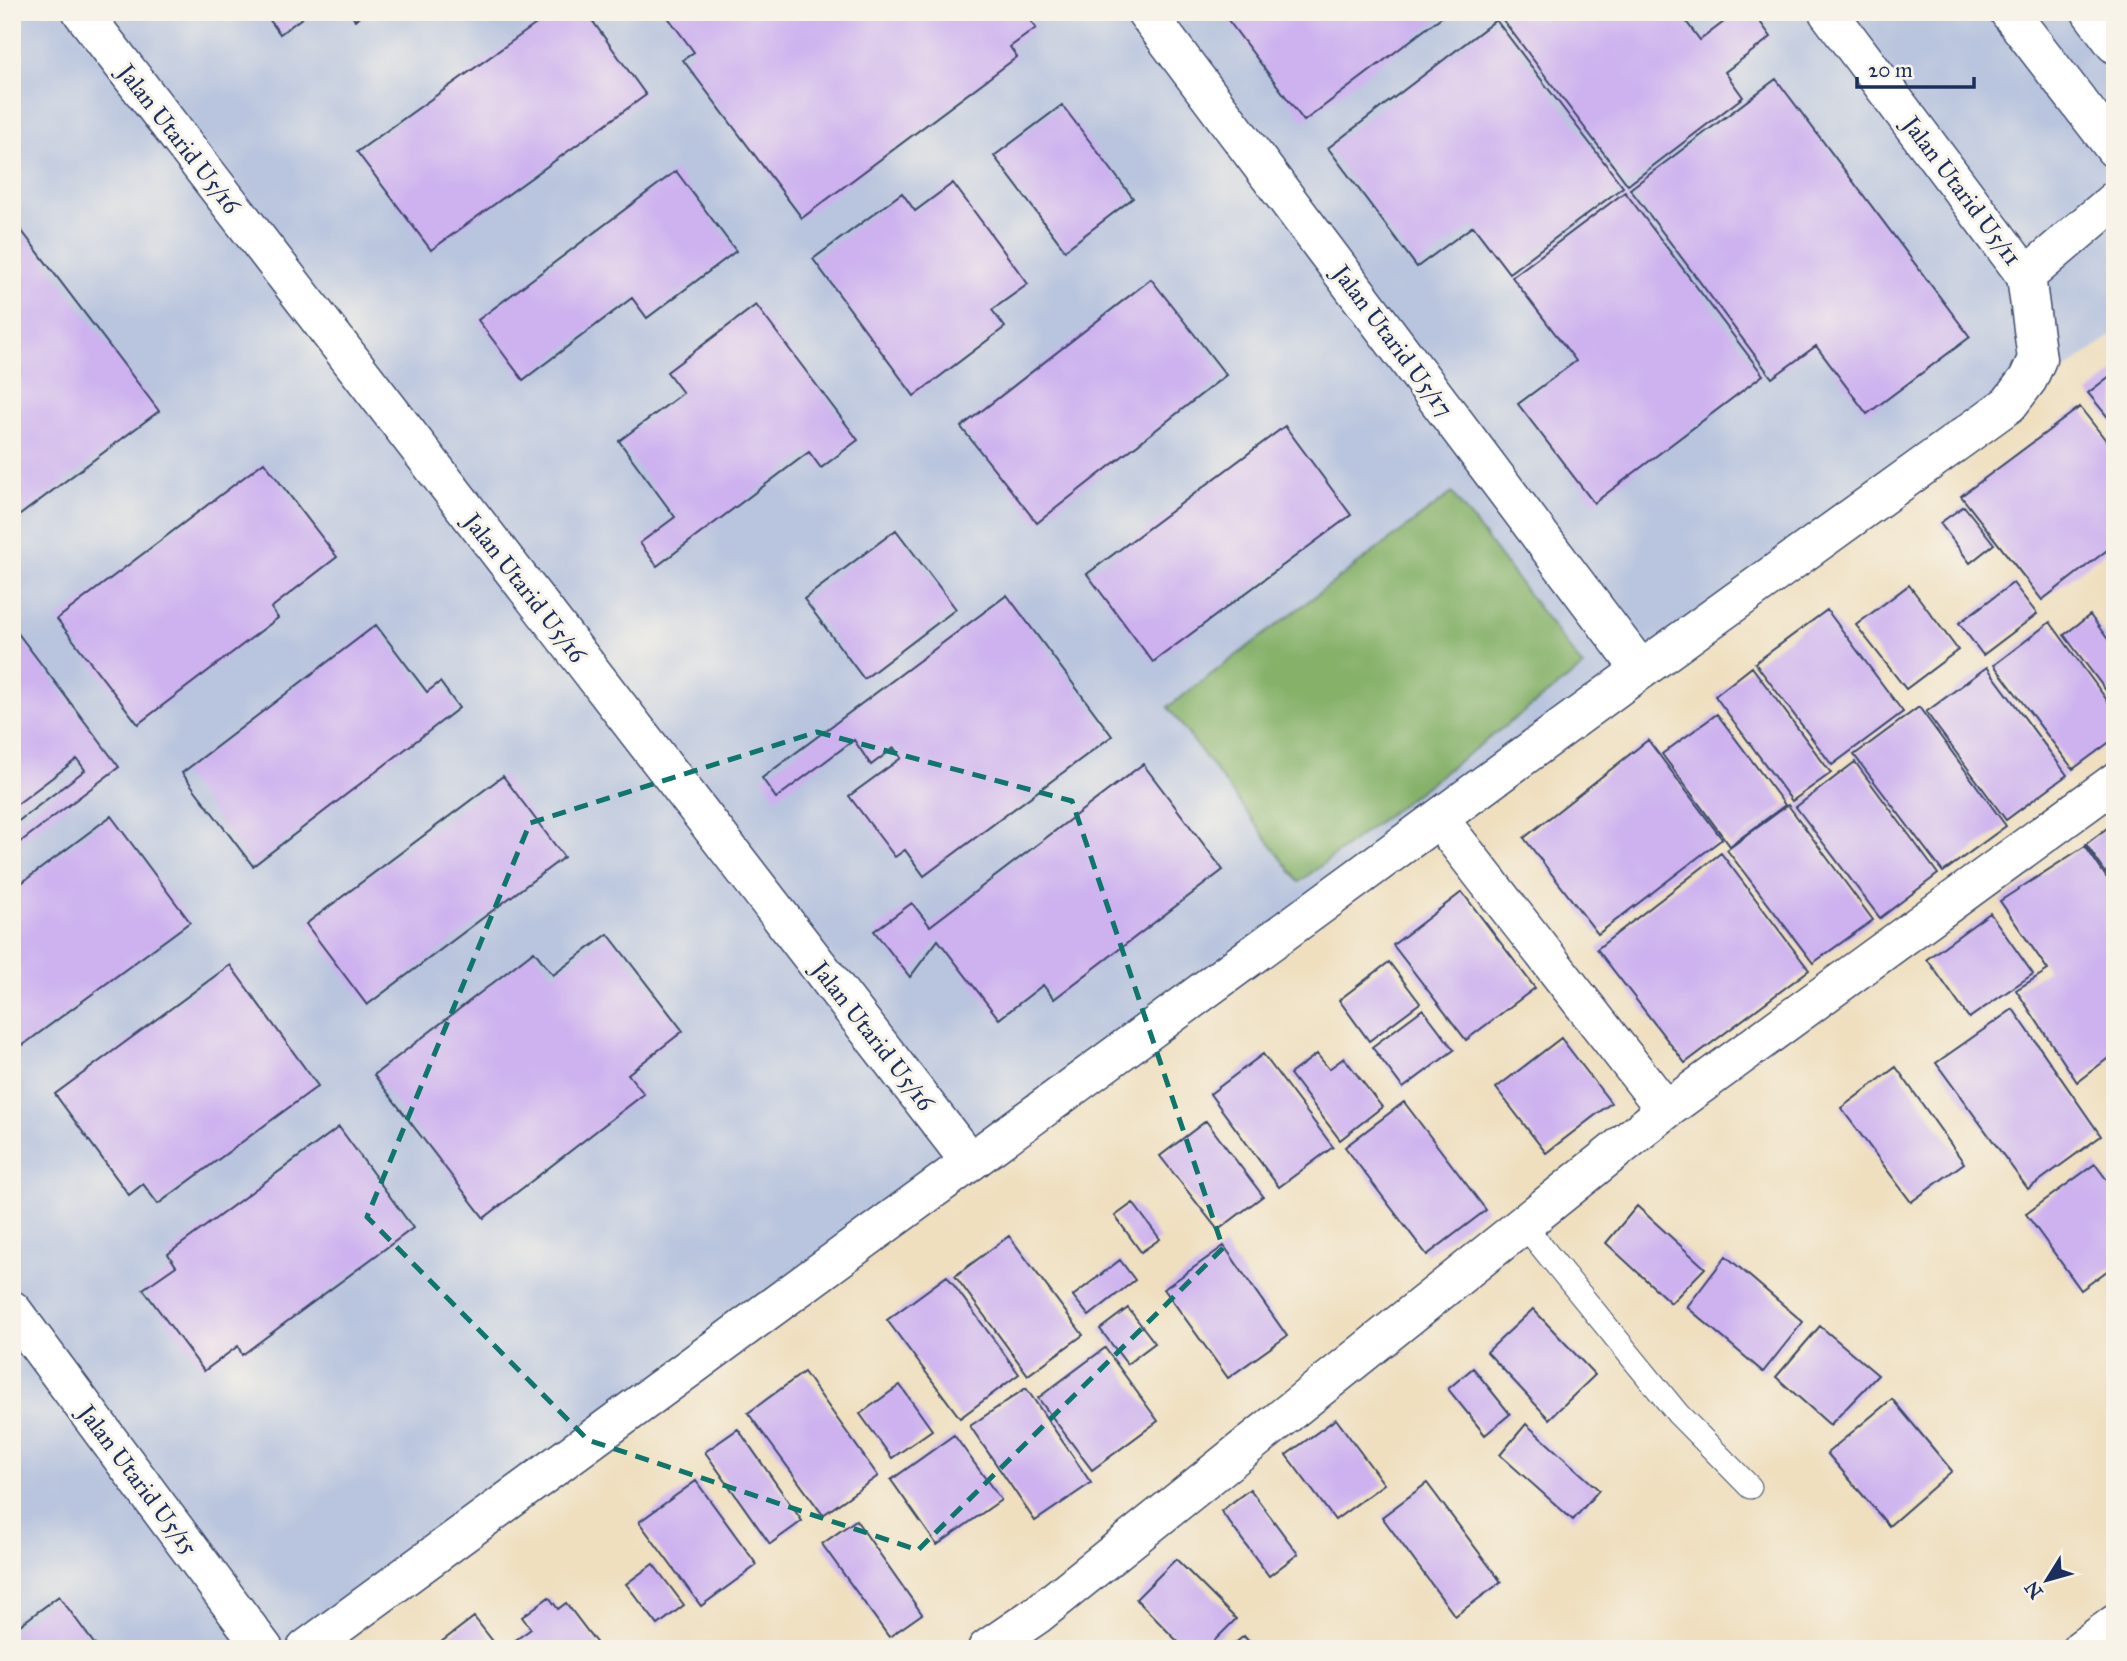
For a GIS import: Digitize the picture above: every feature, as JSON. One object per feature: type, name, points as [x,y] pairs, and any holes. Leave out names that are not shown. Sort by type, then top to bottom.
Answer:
[{"type":"street","name":"Jalan Utarid U5/16","points":[[82,12],[970,1162]]},
{"type":"street","name":"Jalan Utarid U5/17","points":[[1146,12],[1641,670]]},
{"type":"street","name":"Jalan Utarid U5/11","points":[[1828,12],[2026,276],[2115,201]]},
{"type":"street","points":[[2009,12],[2115,149]]},
{"type":"street","points":[[2091,12],[2115,44]]},
{"type":"street","points":[[306,1649],[1641,670],[2009,404],[2028,379],[2037,359],[2026,276]]},
{"type":"street","points":[[987,1649],[1038,1614],[1666,1110],[2115,782]]},
{"type":"street","points":[[1439,820],[1666,1110]]},
{"type":"street","name":"Jalan Utarid U5/15","points":[[12,1310],[264,1649]]},
{"type":"street","points":[[2081,1649],[2115,1624]]},
{"type":"lane","points":[[1523,1224],[1678,1414],[1750,1486]]},
{"type":"highlighted area","points":[[817,732],[1072,801],[1223,1248],[918,1550],[588,1440],[367,1217],[530,823]]},
{"type":"shaded area","points":[[12,12],[2115,12],[2115,333],[324,1649],[12,1649]]},
{"type":"green space","points":[[1452,493],[1583,667],[1299,882],[1168,707]]},
{"type":"building","points":[[264,12],[310,12],[280,34]]},
{"type":"building","points":[[349,12],[366,12],[355,20]]},
{"type":"building","points":[[553,12],[586,12],[646,95],[431,250],[357,152]]},
{"type":"building","points":[[664,12],[1024,12],[1036,28],[1010,47],[1017,57],[802,218],[683,60],[694,52]]},
{"type":"building","points":[[1222,12],[1448,12],[1304,121]]},
{"type":"building","points":[[1514,12],[1679,12],[1700,40],[1737,12],[1753,12],[1771,37],[1725,72],[1743,97],[1628,185],[1503,20]]},
{"type":"building","points":[[1496,20],[1623,187],[1509,273],[1473,226],[1417,267],[1328,148]]},
{"type":"building","points":[[1776,79],[1970,337],[1867,414],[1816,346],[1772,378],[1630,189]]},
{"type":"building","points":[[1062,105],[1133,198],[1065,250],[994,156]]},
{"type":"building","points":[[676,171],[736,251],[647,318],[632,298],[523,380],[478,320]]},
{"type":"building","points":[[953,183],[1028,284],[992,310],[1005,327],[914,396],[813,259],[902,193],[915,211]]},
{"type":"building","points":[[1625,192],[1763,375],[1594,503],[1518,404],[1576,361],[1512,277]]},
{"type":"building","points":[[12,218],[159,411],[12,521]]},
{"type":"building","points":[[1151,279],[1226,375],[1037,523],[961,427]]},
{"type":"building","points":[[756,305],[858,440],[821,468],[809,452],[657,566],[640,543],[675,517],[619,441],[683,393],[667,372]]},
{"type":"building","points":[[2115,372],[2115,426],[2088,393]]},
{"type":"building","points":[[2080,407],[2115,452],[2115,544],[2042,600],[1961,496]]},
{"type":"building","points":[[1285,426],[1351,515],[1153,662],[1087,574]]},
{"type":"building","points":[[264,462],[337,557],[271,608],[278,618],[138,724],[57,619]]},
{"type":"building","points":[[1964,506],[1994,544],[1970,563],[1940,523]]},
{"type":"building","points":[[896,530],[956,609],[864,679],[804,599]]},
{"type":"building","points":[[2013,583],[2037,614],[1983,655],[1959,623]]},
{"type":"building","points":[[1909,585],[1958,650],[1906,689],[1856,625]]},
{"type":"building","points":[[1007,595],[1112,736],[924,876],[905,850],[895,857],[849,796],[901,758],[894,748],[871,765],[854,740],[776,798],[762,778]]},
{"type":"building","points":[[1827,610],[1903,712],[1832,765],[1755,663]]},
{"type":"building","points":[[2090,615],[2115,649],[2115,694],[2111,697],[2064,635]]},
{"type":"building","points":[[2050,622],[2115,711],[2115,738],[2073,769],[1994,665]]},
{"type":"building","points":[[376,625],[427,692],[440,682],[459,708],[253,866],[182,773]]},
{"type":"building","points":[[14,628],[119,767],[15,846],[12,843],[12,826],[85,770],[77,759],[12,808]]},
{"type":"building","points":[[1752,667],[1831,773],[1792,801],[1715,696]]},
{"type":"building","points":[[1987,667],[2067,775],[2006,820],[1926,712]]},
{"type":"building","points":[[1919,707],[2006,826],[1943,872],[1854,755]]},
{"type":"building","points":[[1717,714],[1785,805],[1730,846],[1662,754]]},
{"type":"building","points":[[1648,740],[1722,839],[1598,934],[1524,838]]},
{"type":"building","points":[[1855,762],[1938,874],[1880,918],[1796,807]]},
{"type":"building","points":[[1143,764],[1223,870],[1054,999],[1043,985],[999,1019],[938,940],[910,977],[874,931],[912,903],[930,926]]},
{"type":"building","points":[[503,776],[564,857],[367,1005],[306,924]]},
{"type":"building","points":[[1788,805],[1873,920],[1813,963],[1727,850]]},
{"type":"building","points":[[111,816],[190,922],[12,1053],[12,890]]},
{"type":"building","points":[[2115,822],[2115,886],[2086,844]]},
{"type":"building","points":[[2085,846],[2115,890],[2115,1053],[2077,1082],[2016,990],[2048,970],[2000,901]]},
{"type":"building","points":[[1721,853],[1809,970],[1685,1063],[1597,949]]},
{"type":"building","points":[[1462,892],[1535,988],[1466,1040],[1393,945]]},
{"type":"building","points":[[1990,913],[2033,974],[1969,1018],[1927,959]]},
{"type":"building","points":[[608,934],[683,1031],[628,1074],[644,1094],[484,1218],[374,1075],[534,951],[553,975]]},
{"type":"building","points":[[1389,962],[1420,1003],[1369,1041],[1339,1000]]},
{"type":"building","points":[[230,965],[318,1086],[158,1204],[143,1184],[129,1195],[55,1094]]},
{"type":"building","points":[[1423,1009],[1454,1050],[1403,1088],[1372,1047]]},
{"type":"building","points":[[2013,1009],[2101,1136],[2028,1189],[1936,1063]]},
{"type":"building","points":[[1561,1038],[1611,1103],[1546,1153],[1496,1088]]},
{"type":"building","points":[[1263,1054],[1333,1147],[1279,1187],[1210,1094]]},
{"type":"building","points":[[1317,1054],[1329,1069],[1344,1058],[1382,1107],[1340,1140],[1290,1074]]},
{"type":"building","points":[[1896,1067],[1964,1163],[1911,1202],[1841,1108]]},
{"type":"building","points":[[1404,1102],[1486,1210],[1427,1255],[1345,1147]]},
{"type":"building","points":[[1206,1121],[1263,1196],[1218,1230],[1160,1156]]},
{"type":"building","points":[[339,1127],[413,1228],[242,1355],[238,1346],[204,1371],[143,1289],[176,1266],[168,1254]]},
{"type":"building","points":[[2095,1164],[2115,1191],[2115,1265],[2081,1290],[2026,1214]]},
{"type":"building","points":[[1133,1203],[1160,1239],[1141,1252],[1115,1216]]},
{"type":"building","points":[[1637,1206],[1705,1268],[1671,1303],[1606,1243]]},
{"type":"building","points":[[1009,1236],[1083,1335],[1028,1375],[955,1276]]},
{"type":"building","points":[[1224,1246],[1287,1336],[1228,1378],[1164,1289]]},
{"type":"building","points":[[1726,1256],[1803,1322],[1763,1372],[1687,1307]]},
{"type":"building","points":[[1120,1260],[1135,1280],[1089,1316],[1073,1296]]},
{"type":"building","points":[[947,1276],[1019,1374],[960,1418],[887,1320]]},
{"type":"building","points":[[1128,1308],[1155,1343],[1127,1364],[1100,1329]]},
{"type":"building","points":[[1533,1309],[1595,1375],[1549,1419],[1487,1352]]},
{"type":"building","points":[[1820,1326],[1878,1375],[1830,1425],[1776,1377]]},
{"type":"building","points":[[1105,1348],[1158,1421],[1092,1470],[1038,1398]]},
{"type":"building","points":[[1473,1368],[1510,1414],[1485,1435],[1448,1389]]},
{"type":"building","points":[[804,1372],[878,1476],[823,1515],[748,1413]]},
{"type":"building","points":[[900,1385],[932,1430],[892,1458],[860,1414]]},
{"type":"building","points":[[1026,1388],[1091,1483],[1035,1521],[970,1426]]},
{"type":"building","points":[[1892,1399],[1952,1471],[1889,1526],[1827,1453]]},
{"type":"building","points":[[1336,1419],[1384,1484],[1335,1520],[1286,1455]]},
{"type":"building","points":[[1526,1424],[1599,1490],[1573,1520],[1500,1455]]},
{"type":"building","points":[[738,1429],[802,1521],[770,1544],[705,1452]]},
{"type":"building","points":[[954,1435],[1001,1500],[937,1545],[891,1480]]},
{"type":"building","points":[[696,1481],[757,1565],[701,1606],[639,1522]]},
{"type":"building","points":[[1427,1483],[1501,1582],[1455,1616],[1382,1517]]},
{"type":"building","points":[[1250,1489],[1298,1554],[1269,1576],[1221,1511]]},
{"type":"building","points":[[856,1520],[922,1614],[889,1637],[822,1544]]},
{"type":"building","points":[[1176,1559],[1236,1619],[1206,1649],[1185,1649],[1136,1599]]},
{"type":"building","points":[[653,1564],[684,1605],[658,1625],[626,1584]]},
{"type":"building","points":[[59,1596],[98,1649],[12,1649],[12,1631]]},
{"type":"building","points":[[549,1597],[558,1609],[566,1603],[601,1649],[513,1649],[510,1644],[531,1629],[522,1617]]},
{"type":"building","points":[[474,1617],[499,1649],[432,1649]]},
{"type":"building","points":[[1244,1636],[1255,1649],[1228,1649]]}]
